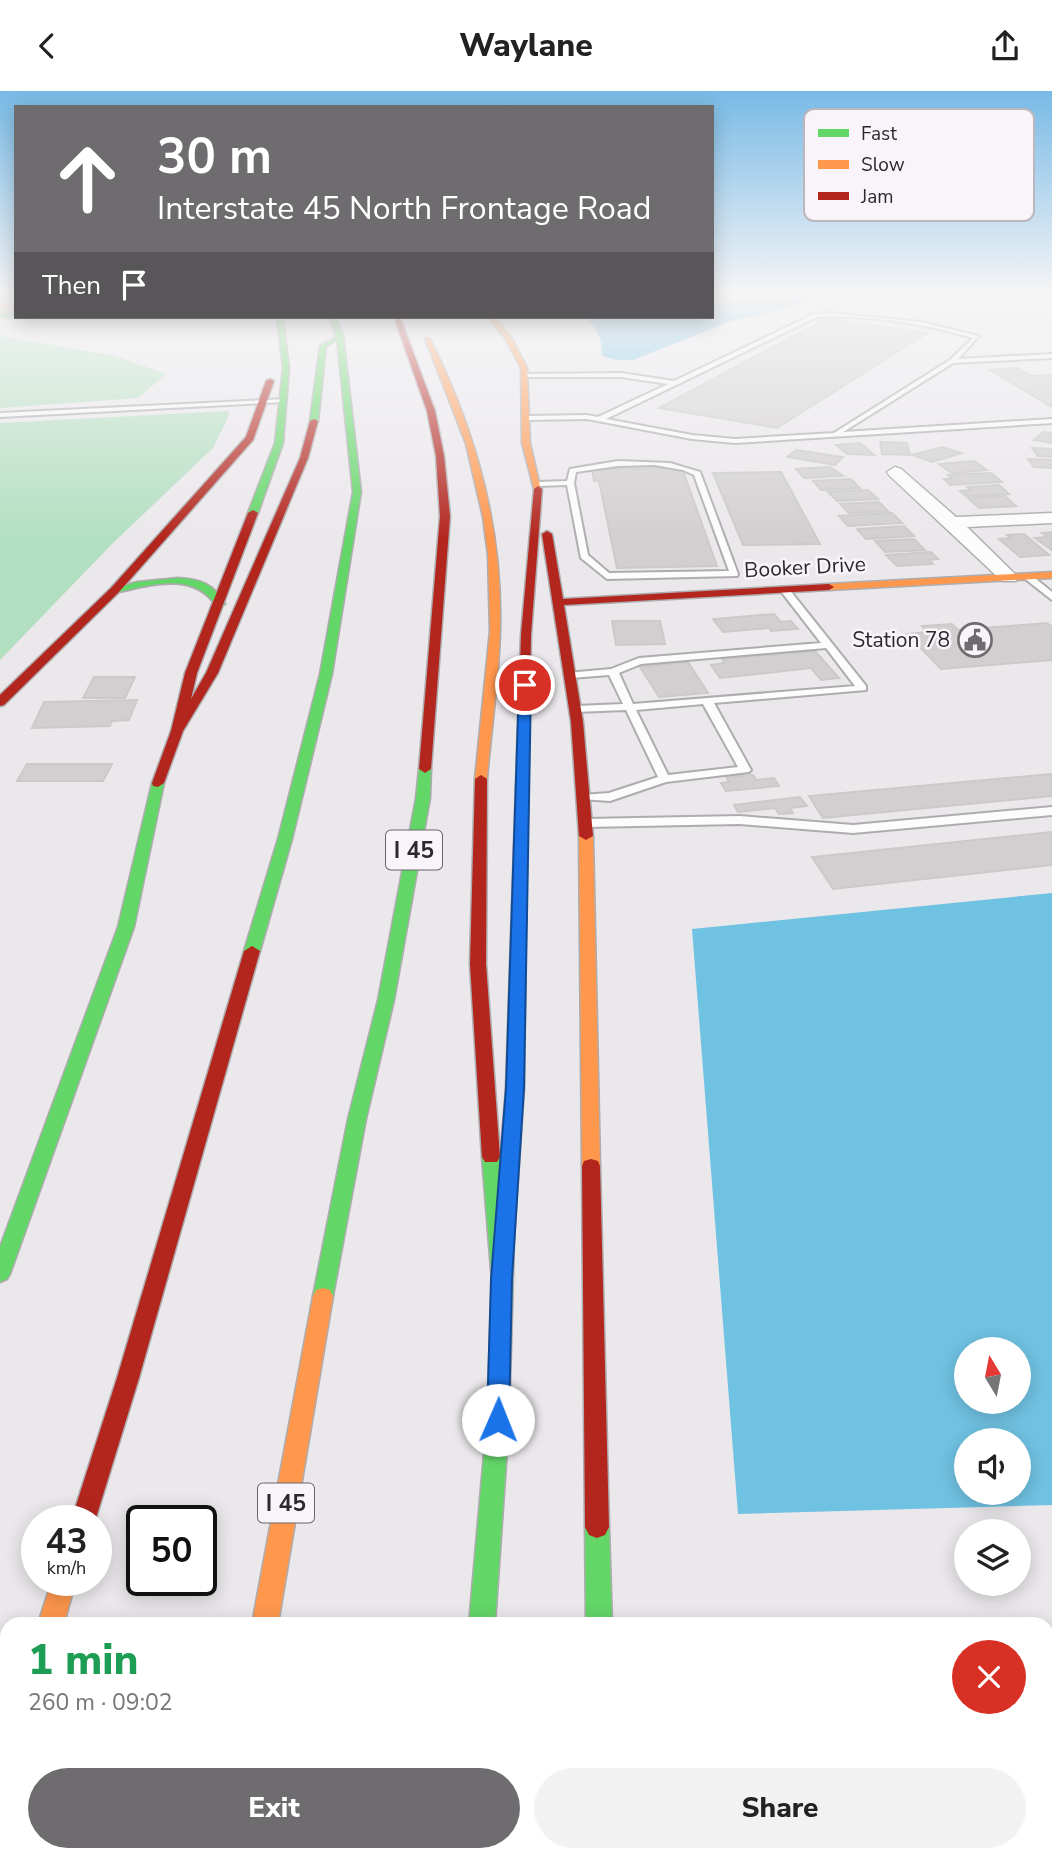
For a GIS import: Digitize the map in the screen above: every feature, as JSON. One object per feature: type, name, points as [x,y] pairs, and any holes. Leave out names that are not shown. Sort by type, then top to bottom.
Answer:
[{"type":"main road","points":[[0,702],[115,590],[250,438],[274,374]]},
{"type":"main road","points":[[0,1275],[125,927],[157,785],[177,731],[191,673],[220,604],[279,443],[284,374]]},
{"type":"main road","points":[[177,731],[212,673],[291,490],[315,419],[320,374]]},
{"type":"main road","points":[[88,1505],[128,1378],[285,839],[326,674],[357,492],[344,374]]},
{"type":"main road","name":"I 45","points":[[266,1617],[306,1381],[357,1119],[386,1000],[423,799],[445,516],[440,456],[431,411],[417,374]]},
{"type":"main road","points":[[444,374],[474,446],[488,505],[495,615],[478,810],[477,922],[485,1074],[502,1279]]},
{"type":"main road","points":[[525,375],[526,443],[538,484],[560,602],[585,797],[599,1617]]},
{"type":"main road","points":[[483,1617],[498,1420],[502,1279],[515,1088],[526,635],[538,484]]},
{"type":"main road","name":"Booker Drive","points":[[560,602],[1052,575]]},
{"type":"main road","points":[[115,590],[173,582],[195,583],[211,590],[220,604]]},
{"type":"main road","points":[[53,1617],[59,1596]]},
{"type":"street","points":[[895,472],[1018,577]]},
{"type":"street","points":[[953,522],[1052,518]]},
{"type":"lane","points":[[600,419],[694,374]]},
{"type":"lane","points":[[836,434],[932,374]]},
{"type":"lane","points":[[525,375],[621,375],[675,383]]},
{"type":"lane","points":[[0,415],[284,400]]},
{"type":"lane","points":[[526,418],[600,419],[711,440],[1052,421]]},
{"type":"lane","points":[[734,574],[607,576],[584,556],[570,483],[573,471],[591,466],[661,463],[686,467],[697,474],[742,592]]},
{"type":"lane","points":[[538,484],[570,483]]},
{"type":"lane","points":[[1018,577],[1052,597]]},
{"type":"lane","points":[[575,709],[862,688],[785,590]]},
{"type":"lane","points":[[570,675],[613,672],[639,661],[829,646]]},
{"type":"lane","points":[[613,672],[664,779]]},
{"type":"lane","points":[[0,682],[18,684]]},
{"type":"lane","points":[[585,797],[610,797],[664,779],[745,770],[707,701]]},
{"type":"lane","points":[[586,823],[740,820],[853,829],[1052,811]]},
{"type":"green space","points":[[0,374],[166,374],[138,398],[0,408]]},
{"type":"green space","points":[[228,411],[229,415],[213,448],[113,543],[0,660],[0,423]]},
{"type":"water","points":[[1052,893],[1052,1505],[738,1514],[692,929]]},
{"type":"building","points":[[723,374],[863,374],[777,428],[659,408]]},
{"type":"building","points":[[996,374],[1052,375],[1052,407]]},
{"type":"building","points":[[1043,432],[1052,433],[1052,443],[1034,440]]},
{"type":"building","points":[[880,442],[907,443],[910,455],[882,454]]},
{"type":"building","points":[[860,443],[874,455],[847,454],[836,445]]},
{"type":"building","points":[[942,447],[962,453],[932,462],[912,455]]},
{"type":"building","points":[[1032,448],[1052,449],[1052,457],[1038,456]]},
{"type":"building","points":[[796,450],[843,457],[835,465],[787,457]]},
{"type":"building","points":[[1028,459],[1052,460],[1052,468],[1034,467]]},
{"type":"building","points":[[974,461],[987,470],[952,473],[939,464]]},
{"type":"building","points":[[830,467],[843,476],[804,478],[796,469]]},
{"type":"building","points":[[682,468],[717,566],[617,568],[599,481],[594,481],[592,469]]},
{"type":"building","points":[[781,472],[820,544],[743,545],[713,473]]},
{"type":"building","points":[[991,473],[1002,482],[950,485],[944,479],[952,479],[948,475]]},
{"type":"building","points":[[851,479],[860,488],[821,490],[813,481]]},
{"type":"building","points":[[999,485],[1009,494],[966,496],[960,491],[971,490],[967,487]]},
{"type":"building","points":[[868,490],[878,499],[837,501],[828,492]]},
{"type":"building","points":[[1005,496],[1016,506],[979,508],[968,498]]},
{"type":"building","points":[[879,502],[888,511],[849,513],[840,504]]},
{"type":"building","points":[[892,513],[902,523],[848,526],[839,516]]},
{"type":"building","points":[[904,526],[914,536],[866,539],[857,529]]},
{"type":"building","points":[[1052,532],[1052,550],[1035,538],[1048,537],[1042,533]]},
{"type":"building","points":[[1024,534],[1049,555],[1020,557],[999,539],[1011,538],[1007,535]]},
{"type":"building","points":[[914,539],[925,550],[885,552],[875,541]]},
{"type":"building","points":[[931,552],[938,559],[929,560],[933,564],[897,566],[886,555]]},
{"type":"building","points":[[774,614],[781,622],[791,621],[798,629],[771,631],[769,628],[723,632],[713,619]]},
{"type":"building","points":[[612,621],[660,621],[665,644],[616,645]]},
{"type":"building","points":[[1047,623],[1052,627],[1052,660],[941,669],[907,634],[927,632],[922,626],[952,624],[958,630]]},
{"type":"building","points":[[815,651],[839,678],[821,680],[811,668],[720,678],[711,665],[725,663],[722,659]]},
{"type":"building","points":[[688,662],[708,693],[659,697],[640,667]]},
{"type":"building","points":[[94,677],[135,677],[125,698],[83,698]]},
{"type":"building","points":[[137,700],[129,720],[112,721],[110,726],[32,728],[44,702]]},
{"type":"building","points":[[27,764],[112,764],[103,781],[17,781]]},
{"type":"building","points":[[1052,774],[1052,796],[823,818],[809,796]]},
{"type":"building","points":[[753,775],[756,780],[774,778],[779,786],[726,791],[721,783],[729,782],[726,777]]},
{"type":"building","points":[[800,797],[807,806],[790,808],[793,813],[779,814],[775,808],[738,812],[734,805]]},
{"type":"building","points":[[1052,832],[1052,865],[833,889],[812,857]]},
{"type":"traffic: fast","points":[[253,513],[279,443],[285,374]]},
{"type":"traffic: fast","points":[[314,421],[320,374]]},
{"type":"traffic: fast","points":[[252,951],[285,839],[326,674],[357,492],[344,374]]},
{"type":"traffic: fast","points":[[115,590],[164,581],[190,582],[212,591],[220,604]]},
{"type":"traffic: fast","points":[[323,1296],[357,1119],[386,1000],[423,798],[425,769]]},
{"type":"traffic: fast","points":[[0,1274],[126,927],[158,783]]},
{"type":"traffic: fast","points":[[491,1157],[501,1279]]},
{"type":"traffic: fast","points":[[483,1617],[498,1420],[504,1237]]},
{"type":"traffic: fast","points":[[597,1527],[599,1617]]},
{"type":"traffic: slow","points":[[444,374],[480,480],[493,555],[495,631],[481,779]]},
{"type":"traffic: slow","points":[[524,374],[526,443],[538,489]]},
{"type":"traffic: slow","points":[[829,587],[1052,575]]},
{"type":"traffic: slow","points":[[586,836],[591,1166]]},
{"type":"traffic: slow","points":[[504,1237],[515,1088],[519,906]]},
{"type":"traffic: slow","points":[[266,1617],[323,1296]]},
{"type":"traffic: slow","points":[[53,1617],[59,1596]]},
{"type":"traffic: jam","points":[[417,374],[431,411],[440,456],[445,516],[425,769]]},
{"type":"traffic: jam","points":[[0,702],[115,590],[250,438],[270,381]]},
{"type":"traffic: jam","points":[[177,731],[212,673],[304,458],[314,421]]},
{"type":"traffic: jam","points":[[519,906],[526,635],[538,489]]},
{"type":"traffic: jam","points":[[158,783],[177,731],[191,673],[253,513]]},
{"type":"traffic: jam","points":[[547,534],[577,722],[586,836]]},
{"type":"traffic: jam","points":[[560,602],[829,587]]},
{"type":"traffic: jam","points":[[481,779],[478,964],[491,1157]]},
{"type":"traffic: jam","points":[[88,1505],[128,1378],[252,951]]},
{"type":"traffic: jam","points":[[591,1166],[597,1527]]},
{"type":"place","name":"Station 78","points":[[975,640]]},
{"type":"route","points":[[498,1420],[502,1279],[515,1088],[525,685]]}]
